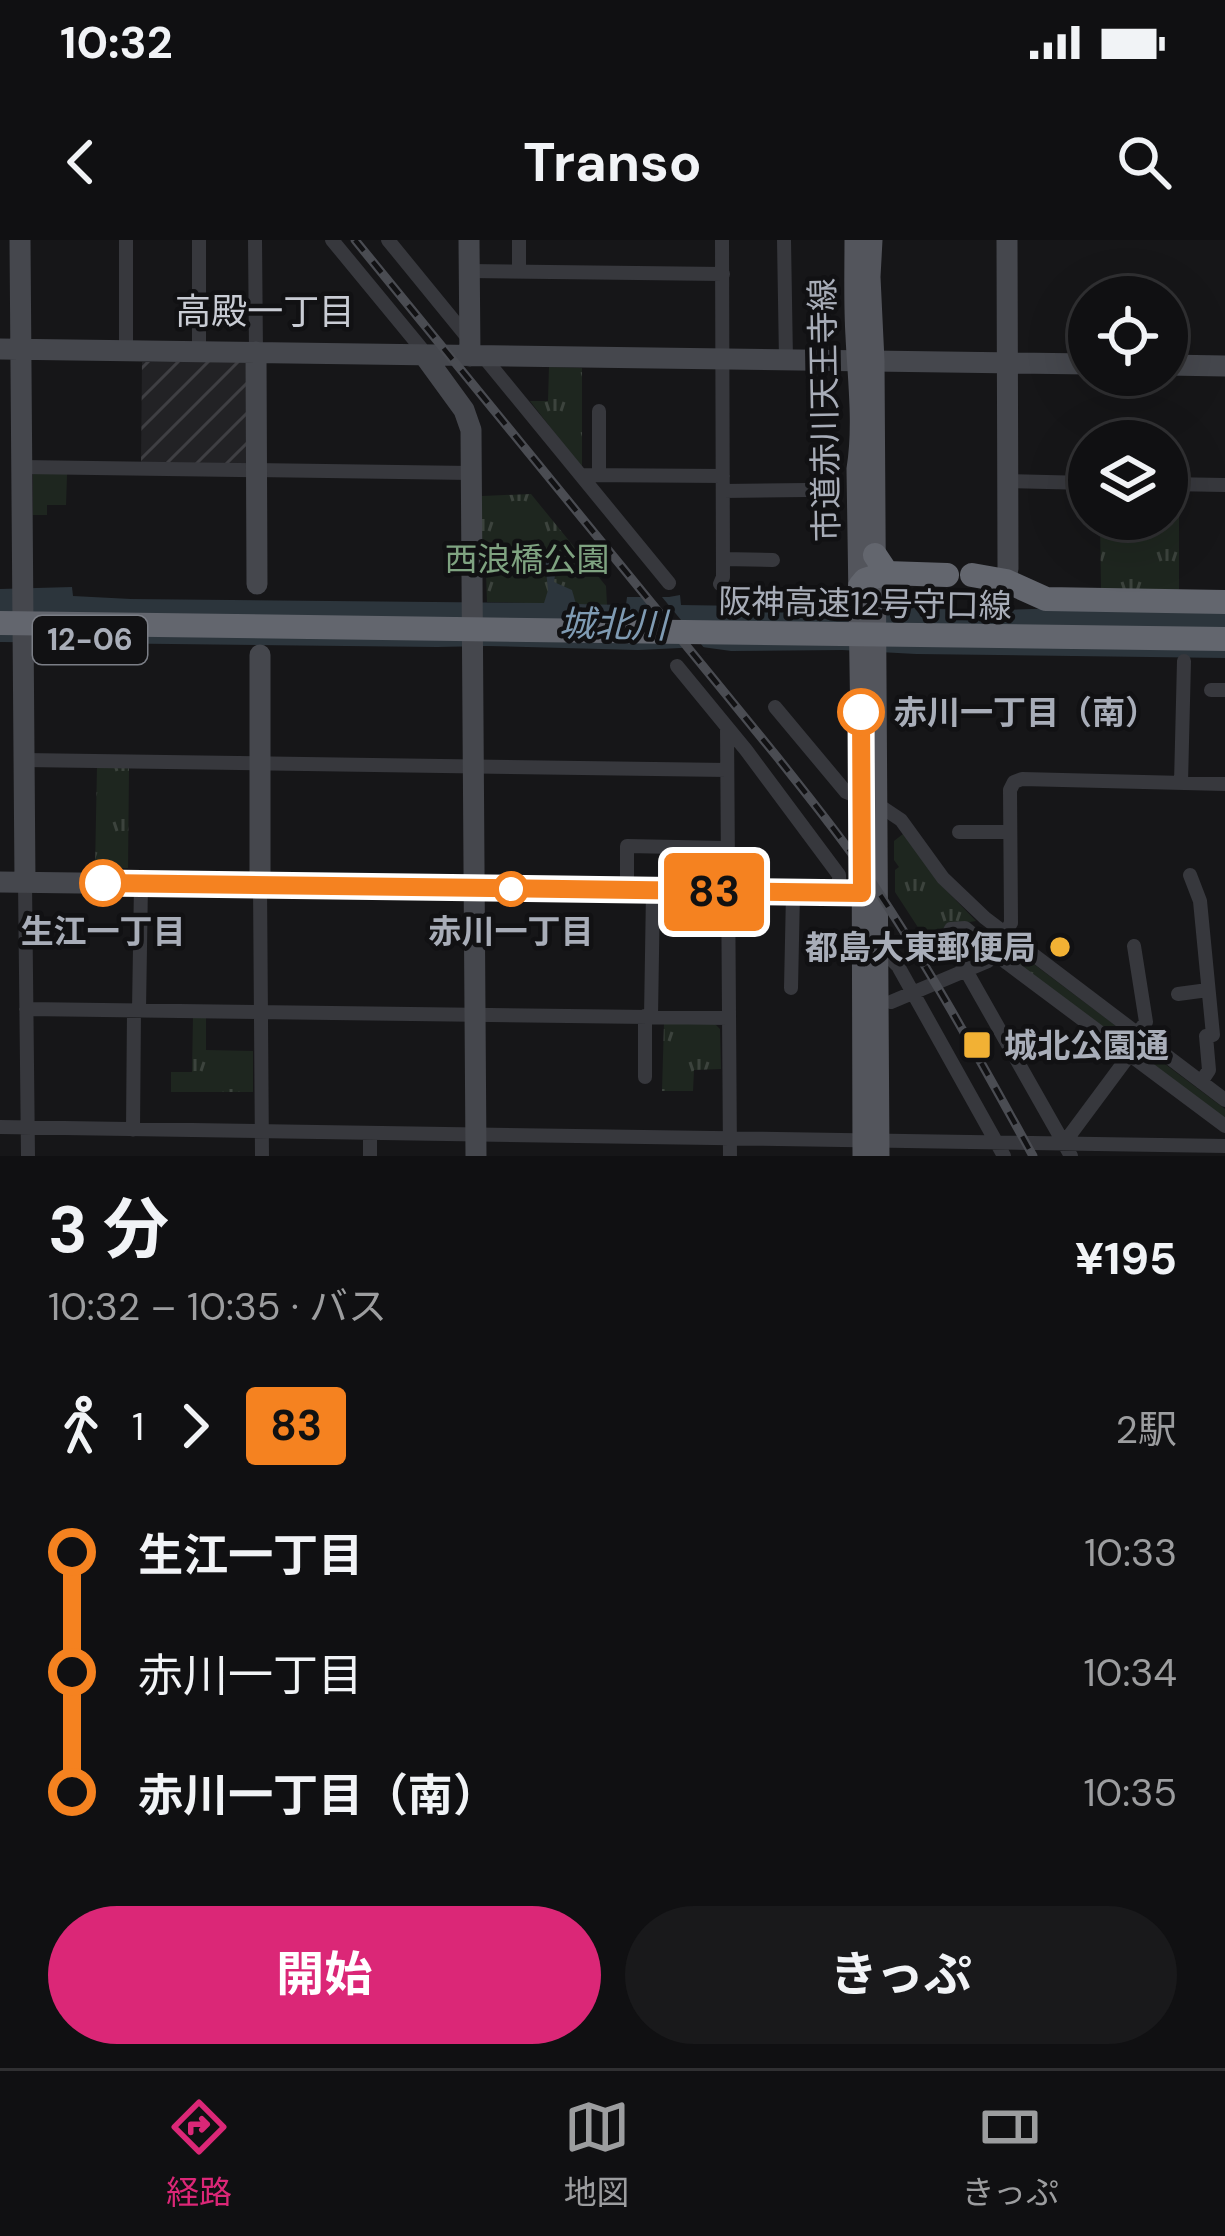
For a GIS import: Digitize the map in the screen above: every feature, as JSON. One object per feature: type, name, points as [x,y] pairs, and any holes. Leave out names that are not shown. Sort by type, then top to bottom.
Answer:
[{"type":"highway","points":[[875,575],[960,575],[1006,581],[1046,599],[1225,602]]},
{"type":"highway","name":"阪神高速12号守口線","points":[[0,607],[1225,623]]},
{"type":"highway","name":"阪神高速12号守口線","points":[[0,623],[1225,639]]},
{"type":"highway","name":"12-06","points":[[0,639],[181,638],[289,627]]},
{"type":"main road","name":"市道赤川天王寺線","points":[[855,240],[856,339],[866,361],[875,575],[868,666],[871,1148]]},
{"type":"main road","name":"市道赤川天王寺線","points":[[872,240],[857,490],[875,575]]},
{"type":"main road","name":"市道赤川天王寺線","points":[[870,893],[877,945],[871,1148]]},
{"type":"street","points":[[20,240],[11,349],[22,467],[28,1156]]},
{"type":"street","points":[[126,240],[126,350]]},
{"type":"street","points":[[199,240],[199,352]]},
{"type":"street","points":[[255,240],[257,584]]},
{"type":"street","points":[[332,240],[421,348],[467,416],[471,430],[476,1145]]},
{"type":"street","points":[[388,240],[669,583]]},
{"type":"street","points":[[469,240],[474,350]]},
{"type":"street","points":[[519,240],[519,272]]},
{"type":"street","points":[[720,584],[722,240]]},
{"type":"street","points":[[784,240],[786,360]]},
{"type":"street","points":[[1007,240],[1008,569]]},
{"type":"street","points":[[470,271],[723,274]]},
{"type":"street","points":[[11,349],[424,355],[474,350],[1068,364]]},
{"type":"street","points":[[1188,365],[1225,366]]},
{"type":"street","points":[[599,411],[599,475]]},
{"type":"street","points":[[22,467],[471,473]]},
{"type":"street","points":[[581,475],[806,490]]},
{"type":"street","points":[[1007,481],[1068,482]]},
{"type":"street","points":[[1188,484],[1225,485]]},
{"type":"street","points":[[723,559],[773,560]]},
{"type":"street","points":[[260,656],[262,1156]]},
{"type":"street","points":[[1181,783],[1184,661]]},
{"type":"street","points":[[677,666],[838,875],[839,892]]},
{"type":"street","points":[[775,706],[846,792],[901,820],[943,878],[1004,934],[1225,1100]]},
{"type":"street","points":[[727,727],[730,1156]]},
{"type":"street","points":[[24,760],[727,770]]},
{"type":"street","points":[[891,1002],[988,961],[1011,923],[1010,790],[1014,782],[1225,784]]},
{"type":"street","points":[[959,832],[1010,832]]},
{"type":"street","points":[[627,891],[627,846],[727,848]]},
{"type":"street","points":[[1190,875],[1200,901],[1213,1035],[1206,1036],[1209,1070],[1201,1082]]},
{"type":"street","points":[[0,882],[870,893]]},
{"type":"street","points":[[133,1130],[141,884]]},
{"type":"street","points":[[645,1077],[653,891]]},
{"type":"street","points":[[791,988],[793,892]]},
{"type":"street","points":[[1067,1149],[947,937],[951,929],[965,928],[1225,1126]]},
{"type":"street","points":[[877,945],[898,966],[1004,1156]]},
{"type":"street","points":[[1067,1149],[1130,1055],[1146,1022],[1134,946]]},
{"type":"street","points":[[1178,994],[1208,990]]},
{"type":"street","points":[[26,1009],[728,1018]]},
{"type":"street","points":[[0,1127],[370,1133],[476,1145],[730,1138],[871,1148],[995,1141],[1067,1149],[1222,1149]]},
{"type":"street","points":[[370,1133],[370,1156]]},
{"type":"shaded area","points":[[142,362],[248,362],[249,463],[243,467],[141,466]]},
{"type":"green space","points":[[549,367],[582,368],[582,468],[530,401],[548,401]]},
{"type":"green space","points":[[33,473],[67,474],[66,505],[47,505],[47,515],[33,515]]},
{"type":"green space","name":"西浪橋公園","points":[[531,494],[606,586],[607,605],[487,602],[482,496]]},
{"type":"green space","points":[[1100,540],[1179,540],[1179,591],[1101,589]]},
{"type":"green space","points":[[97,767],[129,768],[128,868],[95,869]]},
{"type":"green space","points":[[903,834],[941,885],[976,921],[949,925],[928,939],[921,932],[895,892],[899,867],[894,841]]},
{"type":"green space","points":[[1019,953],[1120,1029],[1114,1036],[1014,961]]},
{"type":"green space","points":[[193,1017],[206,1018],[206,1050],[253,1051],[253,1092],[171,1092],[171,1072],[192,1072]]},
{"type":"green space","points":[[664,1023],[715,1024],[720,1029],[721,1069],[694,1070],[693,1091],[662,1091]]},
{"type":"green space","points":[[1144,1052],[1225,1109],[1225,1120],[1142,1057]]},
{"type":"water","name":"城北川","points":[[545,561],[561,561],[554,582],[572,590],[576,604],[626,605],[627,597],[680,595],[681,605],[805,607],[806,601],[815,601],[815,608],[825,608],[826,597],[841,601],[934,598],[935,609],[990,610],[991,604],[1000,604],[1001,610],[1225,603],[1225,658],[702,647],[0,642],[0,589],[72,587],[73,596],[131,599],[544,603],[548,590]]},
{"type":"pier","points":[[637,591],[657,591],[710,655],[688,654]]},
{"type":"railway","points":[[355,240],[850,852],[936,984],[1033,1156]]},
{"type":"bus line","name":"83","points":[[103,883],[862,893],[861,712]]},
{"type":"place","name":"赤川一丁目（南）","points":[[861,712]]},
{"type":"place","name":"生江一丁目","points":[[103,883]]},
{"type":"place","name":"赤川一丁目","points":[[511,889]]},
{"type":"place","name":"都島大東郵便局","points":[[1060,947]]},
{"type":"place","name":"城北公園通","points":[[977,1045]]},
{"type":"district","name":"高殿一丁目","points":[[265,311]]}]
